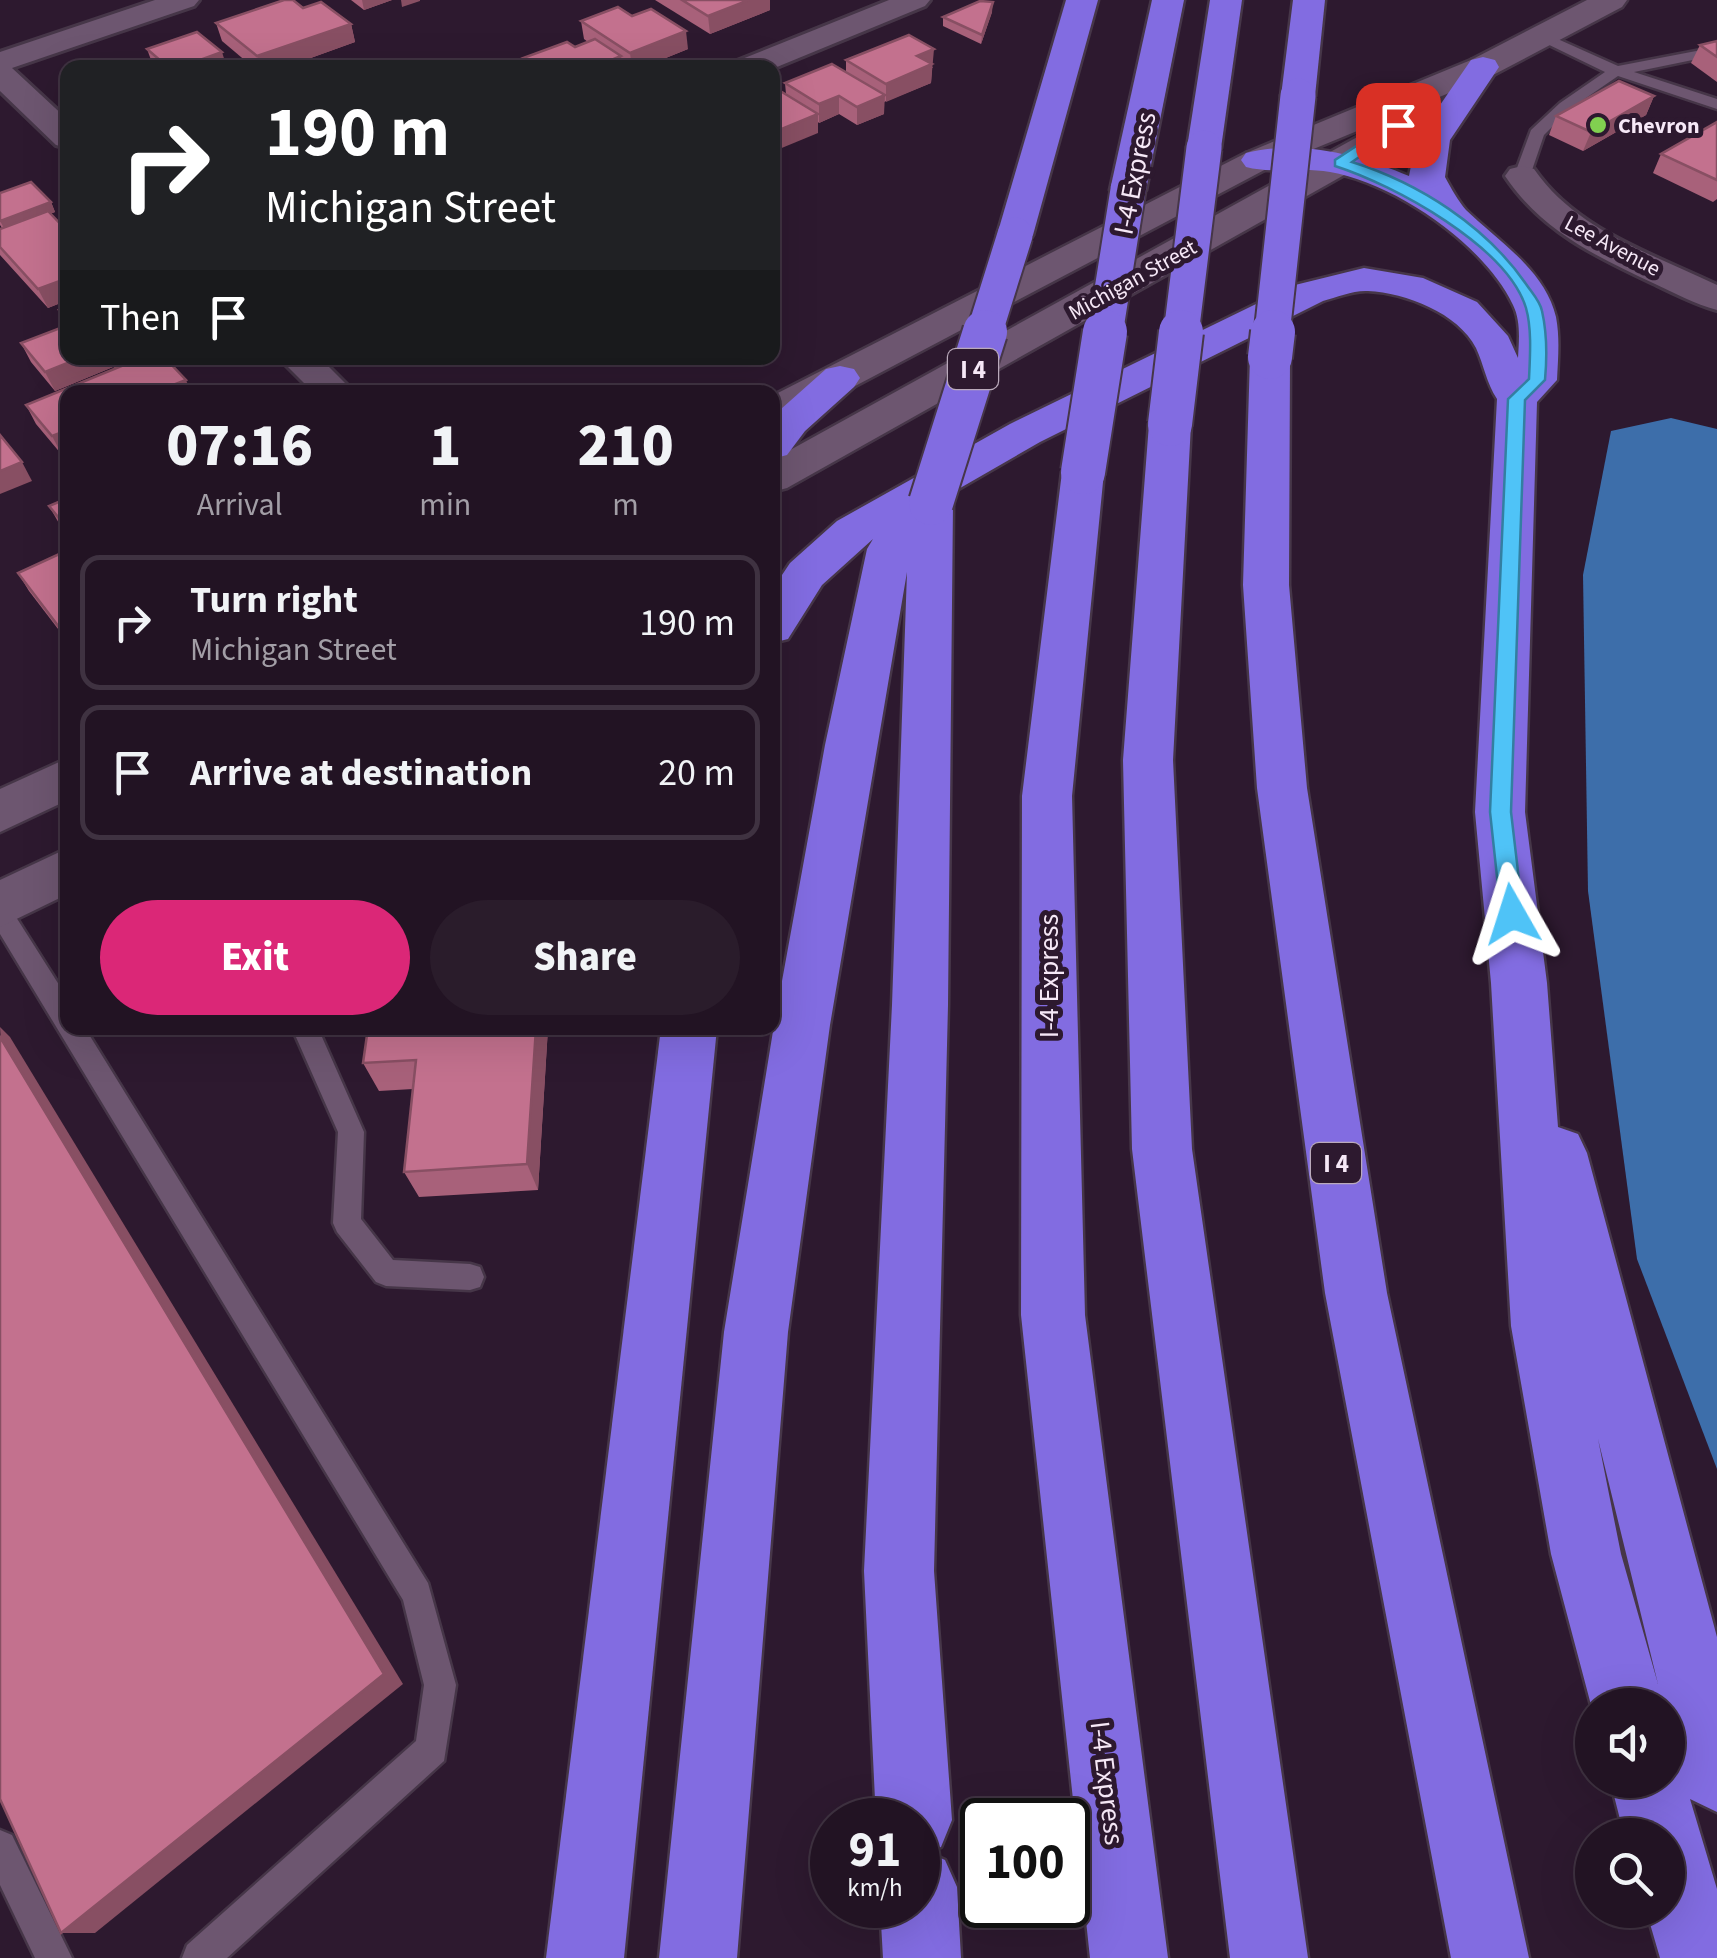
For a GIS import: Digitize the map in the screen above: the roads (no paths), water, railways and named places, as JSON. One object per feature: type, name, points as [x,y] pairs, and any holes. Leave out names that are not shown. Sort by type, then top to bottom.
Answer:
[{"type":"highway","name":"I 4","points":[[913,1798],[900,1571],[920,1024],[931,503],[1082,0]]},
{"type":"highway","name":"I-4 Express","points":[[1129,1958],[1053,1315],[1047,796],[1083,472],[1128,190],[1168,0]]},
{"type":"highway","points":[[1226,0],[1170,424],[1148,760],[1162,1149],[1270,1958]]},
{"type":"highway","name":"I 4","points":[[1309,0],[1270,358],[1266,585],[1282,788],[1356,1293],[1490,1958]]},
{"type":"highway","points":[[1452,217],[1427,177],[1432,140],[1483,67]]},
{"type":"highway","points":[[1258,160],[1340,163],[1373,174],[1452,217],[1502,260],[1534,307],[1539,355],[1537,380],[1517,399]]},
{"type":"highway","points":[[780,615],[806,574],[853,531],[1025,432],[1309,293],[1364,279],[1410,286],[1463,310],[1494,344],[1505,380],[1517,399],[1500,812],[1519,983],[1543,1326],[1586,1554],[1622,1688]]},
{"type":"highway","points":[[780,435],[840,378]]},
{"type":"highway","points":[[698,1958],[756,1332],[802,1024],[850,745],[889,549],[931,503]]},
{"type":"highway","points":[[1519,983],[1569,1207],[1717,1775]]},
{"type":"highway","points":[[676,1122],[679,1035]]},
{"type":"highway","points":[[585,1958],[688,1035]]},
{"type":"highway","points":[[1685,1911],[1699,1958]]},
{"type":"highway","points":[[920,1928],[922,1958]]},
{"type":"main road","name":"Michigan Street","points":[[780,409],[1258,160],[1483,67],[1611,0]]},
{"type":"main road","name":"Michigan Street","points":[[780,474],[1340,163],[1483,67]]},
{"type":"main road","points":[[0,812],[60,781]]},
{"type":"main road","points":[[0,905],[60,872]]},
{"type":"street","points":[[0,62],[184,0]]},
{"type":"street","points":[[768,60],[915,0]]},
{"type":"street","points":[[0,74],[60,130]]},
{"type":"street","name":"Lee Avenue","points":[[1522,176],[1538,198],[1577,228],[1717,299]]},
{"type":"street","points":[[306,365],[327,385]]},
{"type":"lane","points":[[1542,36],[1616,71],[1717,104]]},
{"type":"lane","points":[[1522,176],[1537,133],[1565,106],[1616,71],[1717,51]]},
{"type":"lane","points":[[0,912],[60,1010]]},
{"type":"lane","points":[[75,1035],[417,1594],[440,1684],[432,1749],[200,1958]]},
{"type":"lane","points":[[308,1035],[352,1132],[347,1222],[386,1273],[470,1276]]},
{"type":"lane","points":[[0,1847],[54,1958]]},
{"type":"water","points":[[1671,418],[1717,429],[1717,1469],[1637,1259],[1588,891],[1583,575],[1611,431]]},
{"type":"place","name":"Chevron","points":[[1598,125]]}]
